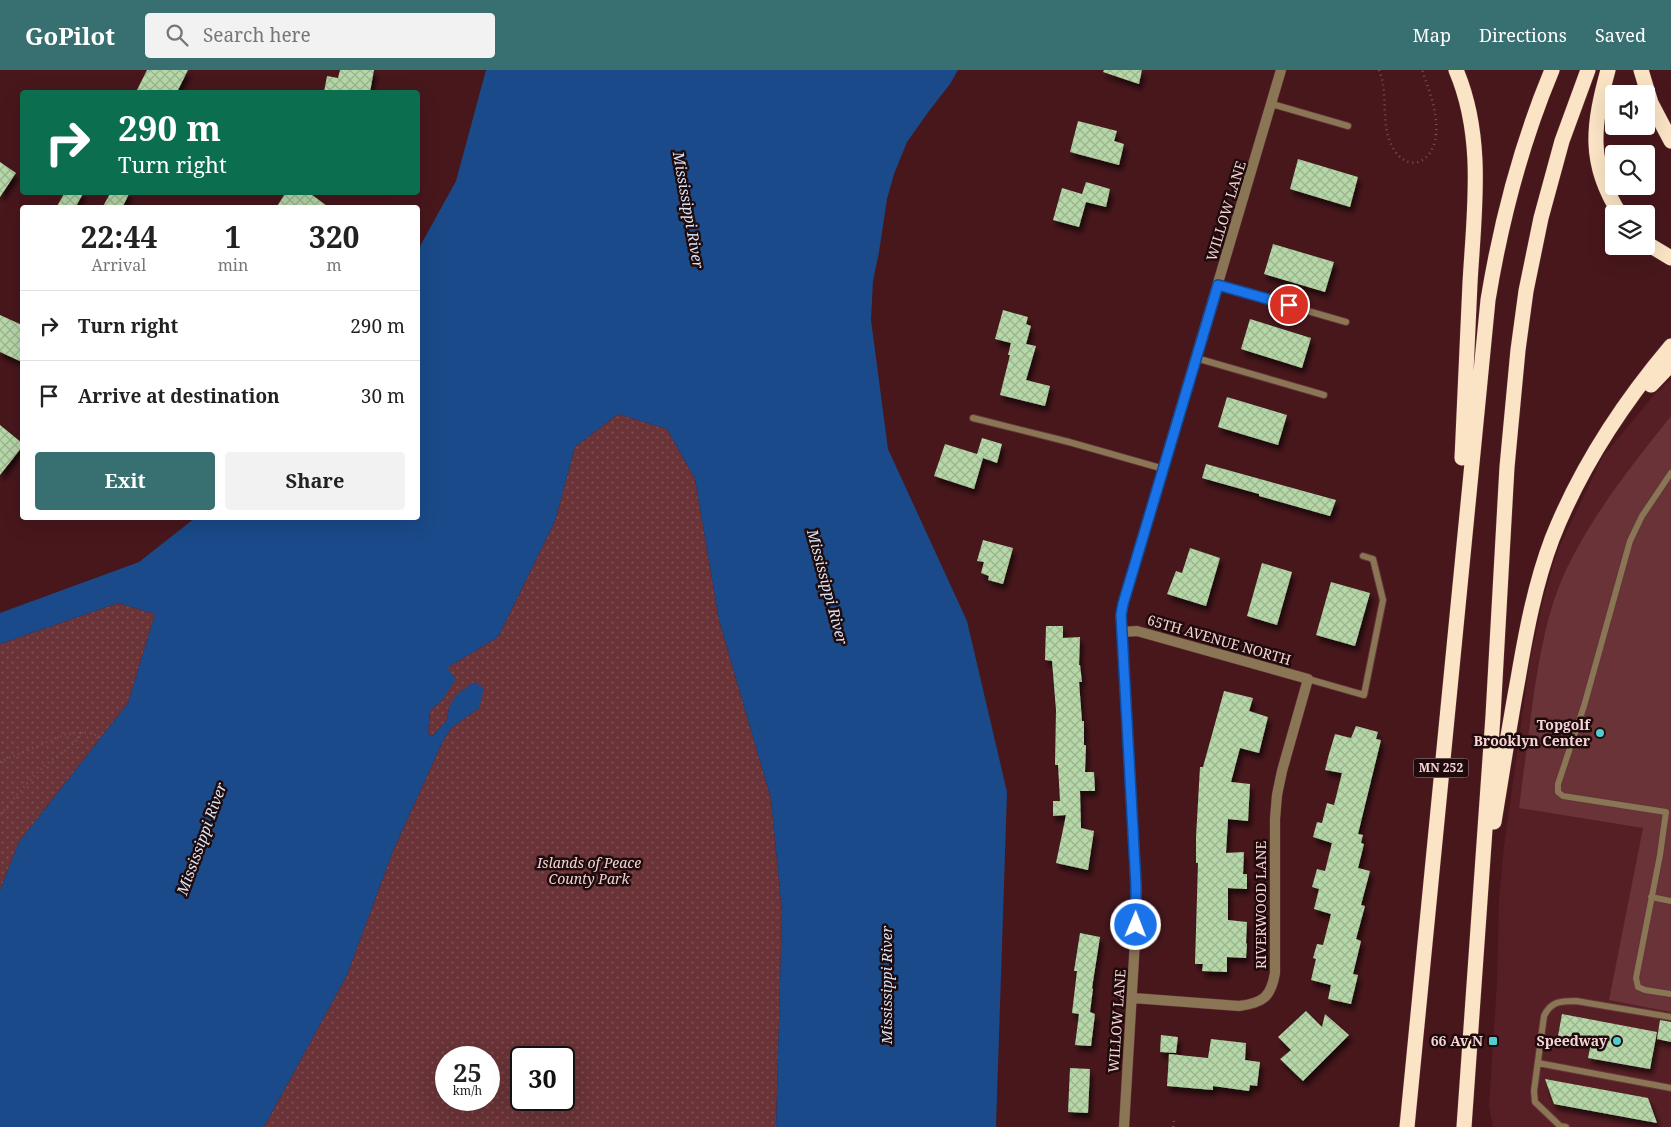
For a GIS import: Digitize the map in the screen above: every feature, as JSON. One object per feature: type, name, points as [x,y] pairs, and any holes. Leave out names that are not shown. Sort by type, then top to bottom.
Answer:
[{"type":"highway","points":[[1455,629],[1476,196],[1475,158],[1470,119],[1456,70]]},
{"type":"highway","points":[[1455,629],[1486,321],[1494,262],[1504,213],[1517,167],[1552,70]]},
{"type":"highway","points":[[1464,1127],[1507,477],[1513,394],[1522,316],[1534,245],[1547,195],[1562,141],[1588,70]]},
{"type":"highway","points":[[1608,70],[1601,95],[1597,123],[1596,156],[1606,188],[1615,205]]},
{"type":"highway","points":[[1641,70],[1651,103],[1671,141]]},
{"type":"highway","points":[[1655,249],[1671,258]]},
{"type":"highway","points":[[1479,922],[1511,720],[1534,599],[1552,540],[1570,496],[1620,410],[1671,346]]},
{"type":"highway","points":[[1590,460],[1627,412],[1671,364]]},
{"type":"highway","name":"MN 252","points":[[1407,1127],[1455,629]]},
{"type":"street","name":"WILLOW LANE","points":[[1124,1127],[1137,906],[1122,632],[1123,604],[1281,70]]},
{"type":"street","name":"65TH AVENUE NORTH","points":[[1122,632],[1137,631],[1308,679]]},
{"type":"street","name":"RIVERWOOD LANE","points":[[1133,998],[1239,1006],[1253,1005],[1264,999],[1273,988],[1275,973],[1275,819],[1277,795],[1308,679]]},
{"type":"lane","points":[[1272,104],[1348,126]]},
{"type":"lane","points":[[1218,285],[1346,322]]},
{"type":"lane","points":[[1196,358],[1324,395]]},
{"type":"lane","points":[[972,418],[1069,442],[1164,469]]},
{"type":"lane","points":[[1671,473],[1642,516],[1630,541],[1584,706],[1558,784],[1558,792],[1563,796],[1666,812],[1636,978],[1638,987],[1671,994]]},
{"type":"lane","points":[[1308,679],[1364,695],[1383,600],[1373,559],[1363,556]]},
{"type":"lane","points":[[1651,897],[1671,901]]},
{"type":"lane","points":[[1566,1127],[1560,1126],[1535,1102],[1534,1090],[1544,1016],[1548,1007],[1562,1001],[1585,1002],[1671,1017]]},
{"type":"lane","points":[[1538,1063],[1671,1088]]},
{"type":"path","points":[[1379,70],[1384,94],[1387,134],[1392,147],[1398,155],[1407,162],[1414,163],[1421,162],[1430,155],[1436,135],[1433,106],[1422,70]]},
{"type":"path","points":[[0,815],[28,782],[73,744],[80,736],[80,733]]},
{"type":"path","points":[[0,762],[66,734],[89,733],[101,737]]},
{"type":"path","points":[[1173,1127],[1174,1121]]},
{"type":"shaded area","points":[[1671,379],[1671,1127],[1493,1127],[1489,1107],[1497,982],[1499,898],[1504,846],[1530,660],[1543,600],[1557,552],[1602,458],[1653,396]]},
{"type":"green space","name":"Islands of Peace County Park","points":[[618,414],[667,429],[695,479],[719,620],[771,799],[782,912],[776,1127],[264,1127],[347,975],[393,851],[442,743],[451,728],[479,708],[449,707],[447,720],[432,736],[428,733],[430,711],[443,699],[447,668],[498,637],[555,521],[575,447]]},
{"type":"green space","name":"Topgolf Brooklyn Center","points":[[1671,416],[1671,1012],[1609,1000],[1643,828],[1519,808],[1541,654],[1549,619],[1560,585],[1589,527],[1629,470]]},
{"type":"green space","points":[[118,603],[155,614],[128,703],[19,842],[0,890],[0,644]]},
{"type":"water","name":"Mississippi River","points":[[486,70],[958,70],[950,84],[907,142],[894,174],[887,199],[873,281],[871,320],[888,449],[967,621],[1007,792],[996,1127],[776,1127],[782,912],[771,799],[719,620],[695,479],[667,429],[618,414],[575,447],[555,521],[498,637],[447,668],[456,679],[443,699],[430,711],[428,733],[432,736],[447,720],[449,707],[456,695],[474,682],[484,688],[479,708],[451,728],[442,743],[393,851],[347,975],[264,1127],[0,1127],[0,890],[19,842],[128,703],[155,614],[118,603],[0,644],[0,613],[139,562],[192,520],[420,520],[420,246],[456,181]]},
{"type":"building","points":[[147,70],[188,70],[178,90],[137,90]]},
{"type":"building","points":[[340,70],[374,70],[370,90],[324,90],[327,76],[338,78]]},
{"type":"building","points":[[1104,70],[1142,70],[1139,84],[1103,72]]},
{"type":"building","points":[[1078,121],[1117,131],[1114,141],[1124,144],[1119,165],[1070,152]]},
{"type":"building","points":[[1298,159],[1358,177],[1350,207],[1290,189]]},
{"type":"building","points":[[0,162],[16,173],[0,197]]},
{"type":"building","points":[[1086,182],[1110,189],[1106,207],[1086,202],[1079,227],[1053,220],[1062,188],[1082,194]]},
{"type":"building","points":[[63,195],[82,195],[77,205],[58,205]]},
{"type":"building","points":[[109,195],[128,195],[124,205],[104,205]]},
{"type":"building","points":[[284,195],[312,195],[326,205],[278,205]]},
{"type":"building","points":[[1273,244],[1334,262],[1325,292],[1264,274]]},
{"type":"building","points":[[1003,310],[1028,317],[1026,324],[1031,326],[1026,344],[1036,346],[1026,380],[1050,386],[1045,406],[1000,395],[1010,355],[1008,355],[1011,343],[995,339]]},
{"type":"building","points":[[0,315],[20,324],[20,361],[0,352]]},
{"type":"building","points":[[1250,319],[1311,338],[1302,368],[1241,349]]},
{"type":"building","points":[[1227,397],[1287,415],[1278,445],[1218,427]]},
{"type":"building","points":[[0,425],[20,441],[20,450],[0,475]]},
{"type":"building","points":[[982,438],[1002,444],[997,463],[983,458],[974,489],[934,476],[945,444],[977,454]]},
{"type":"building","points":[[1206,464],[1336,500],[1330,516],[1202,478]]},
{"type":"building","points":[[983,540],[1013,548],[1003,584],[988,580],[989,576],[981,573],[984,562],[977,561]]},
{"type":"building","points":[[1190,548],[1220,558],[1206,606],[1167,594],[1176,571],[1182,573]]},
{"type":"building","points":[[1262,563],[1292,572],[1277,625],[1247,616]]},
{"type":"building","points":[[1331,582],[1370,593],[1355,646],[1316,635]]},
{"type":"building","points":[[1046,626],[1063,626],[1063,638],[1080,637],[1079,665],[1082,682],[1079,682],[1082,721],[1084,721],[1084,745],[1086,745],[1085,772],[1094,772],[1095,791],[1080,791],[1081,828],[1094,831],[1088,870],[1056,863],[1066,815],[1053,816],[1053,801],[1060,801],[1058,765],[1055,765],[1056,710],[1052,661],[1045,660]]},
{"type":"building","points":[[1224,691],[1253,698],[1249,711],[1268,717],[1259,753],[1240,748],[1231,782],[1250,784],[1248,821],[1228,819],[1226,853],[1244,852],[1243,874],[1247,874],[1247,889],[1228,888],[1228,920],[1247,922],[1247,944],[1246,958],[1227,957],[1227,972],[1202,971],[1203,964],[1195,964],[1198,863],[1196,863],[1196,837],[1200,767],[1203,767]]},
{"type":"building","points":[[1356,726],[1378,732],[1376,739],[1381,740],[1358,834],[1363,835],[1361,843],[1364,844],[1358,868],[1370,871],[1361,905],[1365,906],[1356,939],[1361,941],[1353,974],[1358,975],[1351,1004],[1328,999],[1331,985],[1311,980],[1316,959],[1313,958],[1317,944],[1323,945],[1331,914],[1314,909],[1319,889],[1312,887],[1317,869],[1325,871],[1332,843],[1313,837],[1317,822],[1322,823],[1327,803],[1334,805],[1342,773],[1325,770],[1329,754],[1335,734],[1351,738]]},
{"type":"building","points":[[1080,933],[1100,937],[1090,1012],[1095,1014],[1091,1046],[1075,1045],[1079,1014],[1072,1013],[1077,971],[1074,971]]},
{"type":"building","points":[[1306,1011],[1322,1027],[1325,1014],[1349,1035],[1303,1081],[1280,1059],[1291,1050],[1278,1037]]},
{"type":"building","points":[[1562,1014],[1657,1032],[1650,1069],[1588,1058],[1591,1043],[1558,1036]]},
{"type":"building","points":[[1660,1020],[1671,1022],[1671,1042],[1657,1039]]},
{"type":"building","points":[[1161,1035],[1178,1037],[1176,1053],[1160,1052]]},
{"type":"building","points":[[1211,1039],[1246,1043],[1245,1060],[1260,1062],[1257,1086],[1250,1085],[1249,1091],[1213,1086],[1213,1090],[1167,1086],[1169,1054],[1208,1058]]},
{"type":"building","points":[[1070,1068],[1090,1069],[1088,1113],[1068,1112]]},
{"type":"building","points":[[1545,1079],[1648,1098],[1657,1123],[1554,1104]]},
{"type":"place","name":"Topgolf Brooklyn Center","points":[[1600,733]]},
{"type":"place","name":"66 Av N","points":[[1493,1041]]},
{"type":"place","name":"Speedway","points":[[1617,1041]]},
{"type":"route","points":[[1136,925],[1136,885],[1121,615],[1123,604],[1218,285],[1289,305]]}]
